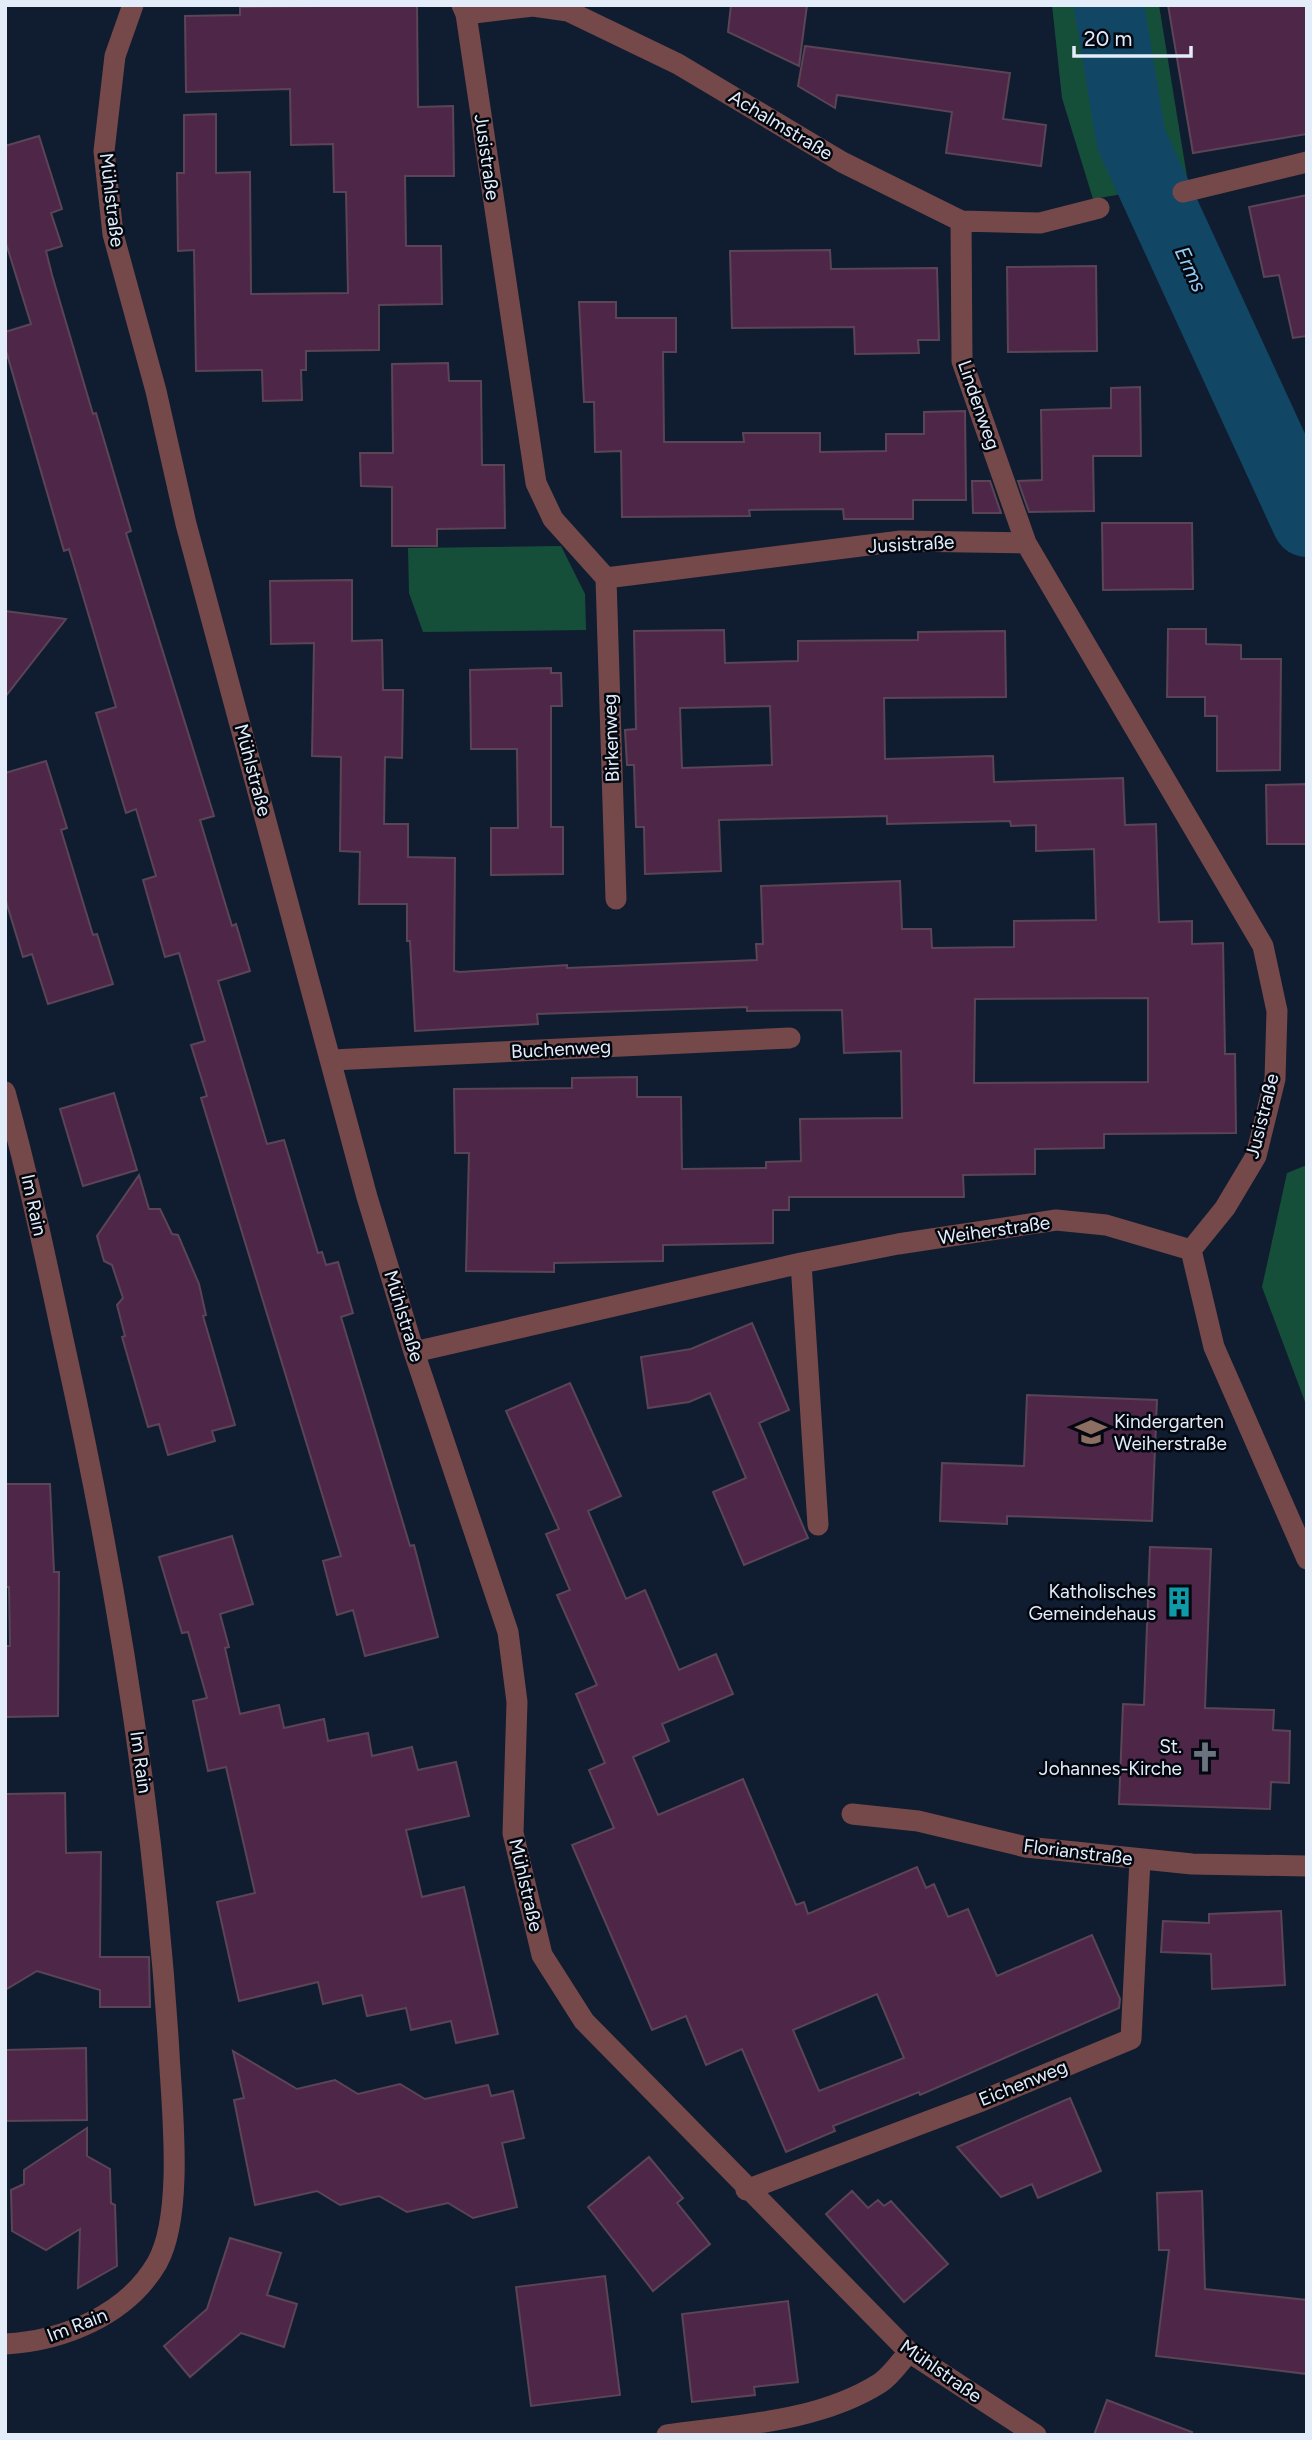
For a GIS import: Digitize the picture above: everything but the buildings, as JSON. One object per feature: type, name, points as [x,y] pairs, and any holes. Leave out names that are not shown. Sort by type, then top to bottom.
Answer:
[{"type":"street","name":"Mühlstraße","points":[[133,5],[115,57],[104,150],[113,234],[156,391],[186,524],[367,1197],[414,1352],[508,1632],[517,1702],[513,1833],[542,1955],[584,2021],[658,2094],[746,2190],[909,2353],[1036,2435]]},
{"type":"street","name":"Achalmstraße","points":[[464,10],[533,6],[578,16],[678,64],[842,162],[961,221],[1040,223],[1099,208]]},
{"type":"street","name":"Jusistraße","points":[[464,10],[536,483],[553,519],[606,578],[901,541],[1026,543],[1263,946],[1277,1011],[1275,1079],[1256,1156],[1226,1208],[1191,1250]]},
{"type":"street","points":[[1183,192],[1307,162]]},
{"type":"street","name":"Lindenweg","points":[[961,221],[962,361],[1026,543]]},
{"type":"street","name":"Birkenweg","points":[[606,578],[616,899]]},
{"type":"street","name":"Buchenweg","points":[[332,1060],[790,1038]]},
{"type":"street","name":"Im Rain","points":[[5,1092],[26,1169],[116,1593],[143,1767],[161,1922],[173,2115],[169,2221],[158,2261],[138,2290],[115,2310],[79,2326],[49,2337],[5,2344]]},
{"type":"street","name":"Weiherstraße","points":[[414,1352],[801,1263],[1056,1220],[1106,1225],[1191,1250]]},
{"type":"street","points":[[1191,1250],[1214,1347],[1307,1559]]},
{"type":"street","points":[[801,1263],[818,1525]]},
{"type":"street","name":"Florianstraße","points":[[852,1814],[918,1821],[1026,1847],[1140,1860],[1307,1866]]},
{"type":"street","name":"Eichenweg","points":[[746,2190],[979,2102],[1131,2039],[1140,1860]]},
{"type":"street","points":[[667,2435],[806,2413],[844,2402],[882,2382],[909,2353]]},
{"type":"green space","points":[[1052,5],[1159,5],[1188,183],[1093,199],[1062,98]]},
{"type":"green space","points":[[561,546],[585,594],[586,630],[423,632],[409,593],[408,548]]},
{"type":"green space","points":[[1307,1165],[1307,1407],[1262,1287],[1287,1173]]},
{"type":"waterway","name":"Erms","points":[[1109,5],[1131,139],[1307,522]]},
{"type":"place","name":"Kindergarten Weiherstraße","points":[[1091,1432]]},
{"type":"place","name":"Katholisches Gemeindehaus","points":[[1179,1602]]},
{"type":"place","name":"St. Johannes-Kirche","points":[[1205,1757]]}]
